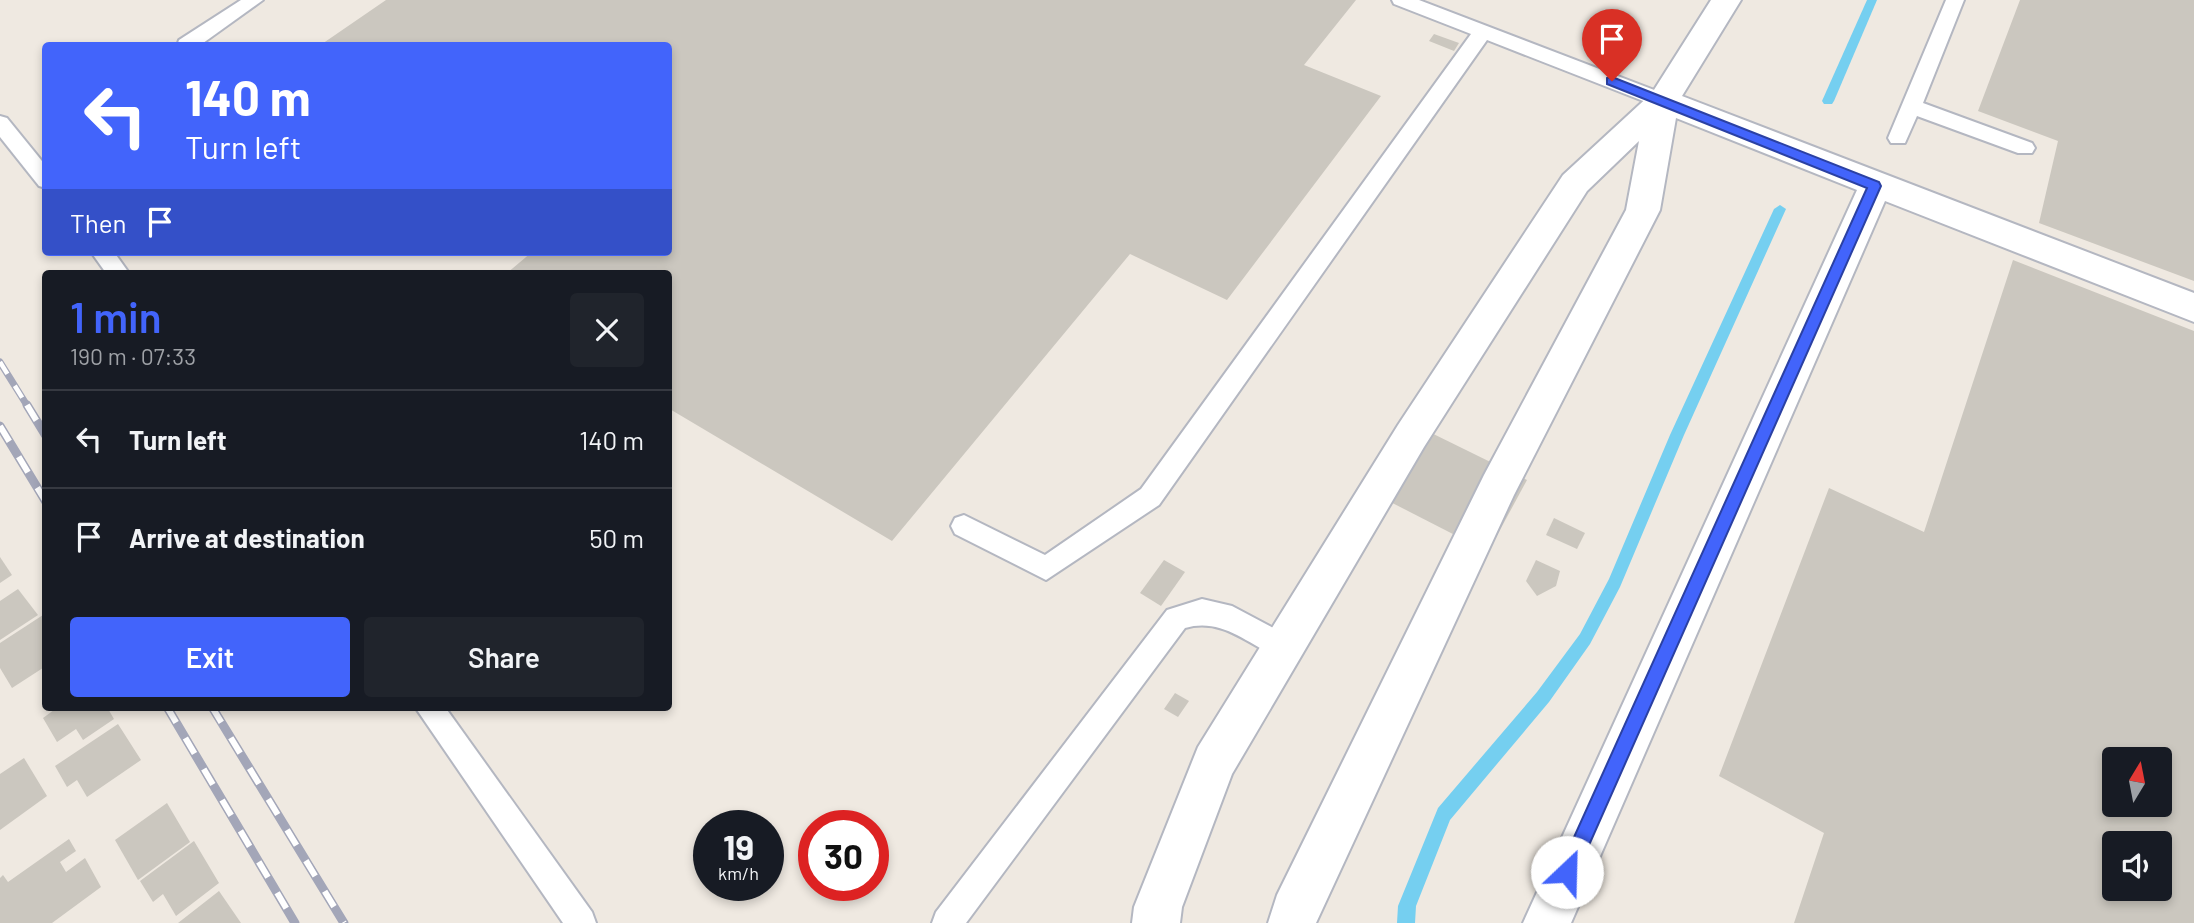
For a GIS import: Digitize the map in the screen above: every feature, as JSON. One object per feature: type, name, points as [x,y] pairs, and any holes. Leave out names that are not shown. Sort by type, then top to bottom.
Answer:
[{"type":"street","points":[[1156,923],[1158,907],[1214,762],[1411,436],[1575,183],[1663,101],[1726,0]]},
{"type":"street","points":[[1663,101],[1875,186],[2194,308]]},
{"type":"street","points":[[1292,923],[1294,912],[1492,499],[1643,210],[1663,101]]},
{"type":"street","points":[[1546,923],[1875,186]]},
{"type":"lane","points":[[191,42],[254,0]]},
{"type":"lane","points":[[1401,0],[1663,101]]},
{"type":"lane","points":[[1898,138],[1955,0]]},
{"type":"lane","points":[[964,526],[1046,568],[1150,497],[1483,32]]},
{"type":"lane","points":[[1911,106],[2025,148]]},
{"type":"lane","points":[[0,123],[42,176]]},
{"type":"lane","points":[[105,256],[116,270]]},
{"type":"lane","points":[[947,923],[1176,619],[1202,611],[1223,615],[1283,647]]},
{"type":"lane","points":[[432,711],[581,923]]},
{"type":"building","points":[[386,0],[1356,0],[1304,65],[1381,96],[1227,300],[1130,254],[892,541],[672,410],[672,270],[511,270],[527,256],[672,256],[672,42],[325,42]]},
{"type":"building","points":[[2020,0],[2194,0],[2194,281],[2039,223],[2058,141],[1978,111]]},
{"type":"building","points":[[1434,34],[1459,43],[1454,51],[1429,41]]},
{"type":"building","points":[[2013,260],[2194,331],[2194,923],[1794,923],[1824,833],[1719,776],[1829,488],[1924,532]]},
{"type":"building","points":[[1409,422],[1527,480],[1488,552],[1367,490]]},
{"type":"building","points":[[1554,518],[1585,533],[1577,549],[1546,535]]},
{"type":"building","points":[[0,557],[12,575],[0,583]]},
{"type":"building","points":[[1164,560],[1185,572],[1161,606],[1140,593]]},
{"type":"building","points":[[1536,560],[1560,571],[1556,586],[1537,596],[1526,581]]},
{"type":"building","points":[[18,589],[38,615],[0,640],[0,601]]},
{"type":"building","points":[[42,616],[42,669],[12,688],[0,668],[0,643]]},
{"type":"building","points":[[1175,693],[1189,701],[1178,717],[1164,709]]},
{"type":"building","points":[[53,711],[109,711],[114,719],[83,740],[76,729],[57,742],[43,718]]},
{"type":"building","points":[[118,724],[141,760],[87,797],[77,780],[67,787],[55,766]]},
{"type":"building","points":[[24,758],[47,796],[0,830],[0,774]]},
{"type":"building","points":[[167,803],[190,842],[138,880],[115,840]]},
{"type":"building","points":[[69,839],[76,851],[60,862],[66,872],[85,858],[101,887],[52,923],[0,923],[0,878],[3,875],[8,882]]},
{"type":"building","points":[[194,841],[219,883],[176,916],[163,894],[153,902],[140,881]]},
{"type":"building","points":[[219,891],[241,923],[178,923]]},
{"type":"waterway","points":[[1828,101],[1872,0]]},
{"type":"waterway","points":[[1406,923],[1407,906],[1444,814],[1543,697],[1585,639],[1615,582],[1677,435],[1780,209]]},
{"type":"railway","points":[[0,362],[28,407]]},
{"type":"railway","points":[[27,405],[42,429]]},
{"type":"railway","points":[[0,426],[42,495]]},
{"type":"railway","points":[[169,711],[295,923]]},
{"type":"railway","points":[[214,711],[344,923]]},
{"type":"route","points":[[1567,872],[1875,186],[1612,81]]}]
